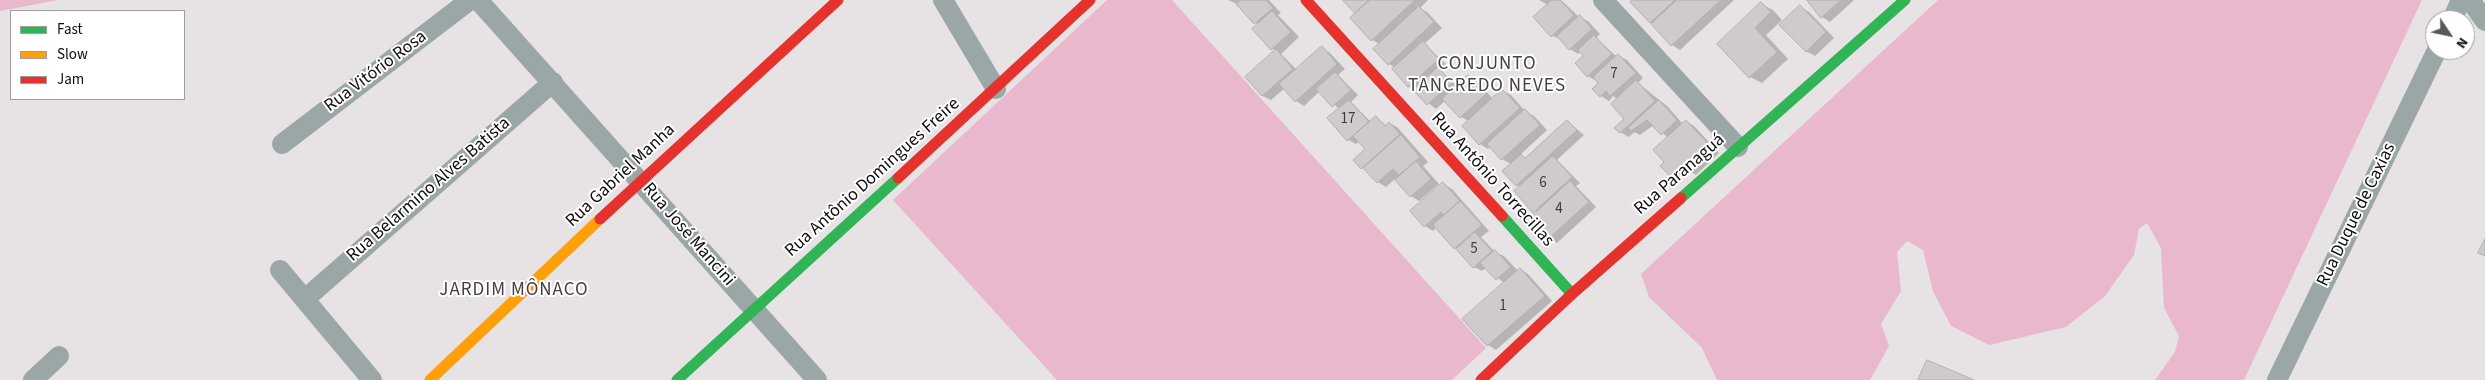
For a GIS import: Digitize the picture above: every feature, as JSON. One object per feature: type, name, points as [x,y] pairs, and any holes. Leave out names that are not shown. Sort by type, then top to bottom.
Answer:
[{"type":"street","name":"Rua Vitório Rosa","points":[[282,144],[470,0]]},
{"type":"street","name":"Rua José Mancini","points":[[478,0],[817,380]]},
{"type":"street","name":"Rua Gabriel Manha","points":[[430,380],[641,181],[838,0]]},
{"type":"street","points":[[943,0],[996,89]]},
{"type":"street","name":"Rua Antônio Domingues Freire","points":[[677,380],[996,89],[1090,0]]},
{"type":"street","name":"Rua Antônio Torrecillas","points":[[1306,0],[1572,294]]},
{"type":"street","points":[[1603,0],[1738,148]]},
{"type":"street","name":"Rua Paranaguá","points":[[1482,380],[1572,294],[1905,0]]},
{"type":"street","points":[[2470,0],[2485,21]]},
{"type":"street","name":"Rua Duque de Caxias","points":[[2277,380],[2432,60]]},
{"type":"street","name":"Rua Belarmino Alves Batista","points":[[305,299],[553,82]]},
{"type":"street","points":[[280,270],[372,380]]},
{"type":"street","points":[[34,380],[60,356]]},
{"type":"shaded area","points":[[0,0],[58,0],[0,11]]},
{"type":"shaded area","points":[[1107,0],[1172,0],[1486,348],[1452,380],[1057,380],[893,200]]},
{"type":"shaded area","points":[[1938,0],[2422,0],[2244,380],[2155,380],[2175,352],[2179,336],[2164,308],[2161,248],[2147,223],[2139,229],[2134,255],[2105,296],[2066,327],[1989,345],[1951,326],[1933,291],[1923,250],[1907,241],[1897,252],[1901,291],[1881,324],[1889,346],[1870,380],[1717,380],[1702,348],[1649,297],[1641,274]]},
{"type":"building","points":[[1241,0],[1266,0],[1273,8],[1254,24],[1236,4]]},
{"type":"building","points":[[1343,0],[1369,0],[1355,13]]},
{"type":"building","points":[[1370,0],[1415,0],[1371,41],[1350,18]]},
{"type":"building","points":[[1552,0],[1560,0],[1574,15],[1551,37],[1533,17]]},
{"type":"building","points":[[1632,0],[1675,0],[1650,23],[1630,2]]},
{"type":"building","points":[[1677,0],[1721,0],[1671,46],[1651,24]]},
{"type":"building","points":[[1807,0],[1841,0],[1821,18]]},
{"type":"building","points":[[1761,2],[1771,12],[1755,28],[1777,52],[1749,78],[1717,44]]},
{"type":"building","points":[[1800,5],[1826,32],[1806,52],[1779,25]]},
{"type":"building","points":[[1419,6],[1434,22],[1388,65],[1373,49]]},
{"type":"building","points":[[1272,11],[1291,32],[1271,50],[1252,29]]},
{"type":"building","points":[[1580,15],[1592,29],[1569,50],[1557,36]]},
{"type":"building","points":[[1594,35],[1612,54],[1587,77],[1575,63],[1583,56],[1578,50]]},
{"type":"building","points":[[1423,41],[1439,59],[1408,87],[1392,69]]},
{"type":"building","points":[[1322,46],[1337,64],[1295,102],[1279,84]]},
{"type":"building","points":[[1276,49],[1293,69],[1262,96],[1245,77]]},
{"type":"building","points":[[1618,54],[1636,73],[1610,96],[1606,91],[1600,97],[1592,89],[1598,83],[1593,77]]},
{"type":"building","points":[[1438,67],[1452,83],[1427,105],[1413,90]]},
{"type":"building","points":[[1335,72],[1351,90],[1332,107],[1316,89]]},
{"type":"building","points":[[1468,75],[1486,94],[1460,118],[1442,99]]},
{"type":"building","points":[[1636,80],[1655,101],[1620,133],[1614,128],[1624,119],[1611,104]]},
{"type":"building","points":[[1502,89],[1520,108],[1479,145],[1462,126]]},
{"type":"building","points":[[1349,100],[1369,122],[1347,141],[1327,118]]},
{"type":"building","points":[[1659,100],[1677,120],[1661,135],[1647,120],[1631,131],[1628,128]]},
{"type":"building","points":[[1525,109],[1540,125],[1501,160],[1487,144]]},
{"type":"building","points":[[1376,116],[1385,126],[1389,122],[1400,134],[1361,169],[1353,160],[1365,149],[1353,136]]},
{"type":"building","points":[[1567,120],[1577,130],[1516,186],[1502,171],[1521,154],[1525,158]]},
{"type":"building","points":[[1686,120],[1712,148],[1687,171],[1682,166],[1671,177],[1660,166],[1664,162],[1653,150]]},
{"type":"building","points":[[1401,135],[1420,157],[1399,175],[1393,169],[1377,183],[1363,168]]},
{"type":"building","points":[[1553,156],[1572,177],[1533,213],[1514,191]]},
{"type":"building","points":[[1416,161],[1431,179],[1410,197],[1395,180]]},
{"type":"building","points":[[1570,181],[1589,202],[1548,239],[1530,218]]},
{"type":"building","points":[[1443,182],[1460,201],[1444,215],[1441,212],[1424,227],[1410,211]]},
{"type":"building","points":[[1460,201],[1482,225],[1454,249],[1433,225]]},
{"type":"building","points":[[1475,232],[1492,251],[1473,268],[1456,249]]},
{"type":"building","points":[[2485,239],[2485,256],[2478,253]]},
{"type":"building","points":[[1495,250],[1511,267],[1496,280],[1480,263]]},
{"type":"building","points":[[1520,268],[1545,296],[1487,346],[1462,319]]},
{"type":"building","points":[[1927,360],[1974,380],[1918,380]]},
{"type":"traffic: fast","points":[[1681,198],[1905,0]]},
{"type":"traffic: fast","points":[[677,380],[898,178]]},
{"type":"traffic: fast","points":[[1502,216],[1572,294]]},
{"type":"traffic: slow","points":[[430,380],[600,219]]},
{"type":"traffic: jam","points":[[600,219],[838,0]]},
{"type":"traffic: jam","points":[[898,178],[1090,0]]},
{"type":"traffic: jam","points":[[1306,0],[1502,216]]},
{"type":"traffic: jam","points":[[1481,380],[1572,294],[1681,198]]},
{"type":"district","name":"CONJUNTO TANCREDO NEVES","points":[[1487,76]]},
{"type":"district","name":"JARDIM MÔNACO","points":[[514,291]]}]
